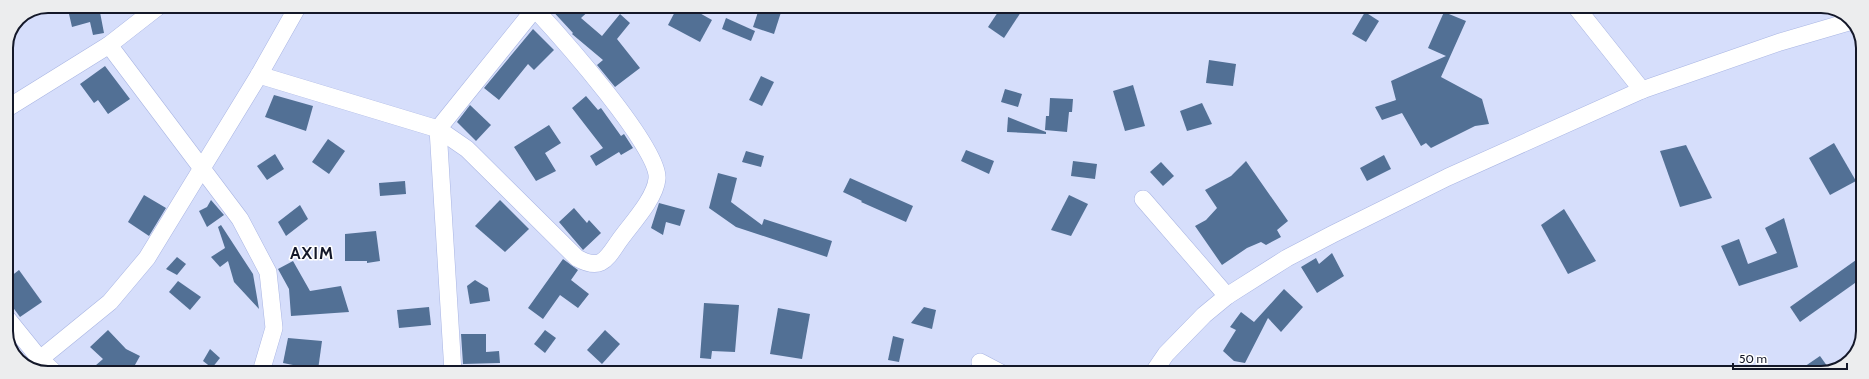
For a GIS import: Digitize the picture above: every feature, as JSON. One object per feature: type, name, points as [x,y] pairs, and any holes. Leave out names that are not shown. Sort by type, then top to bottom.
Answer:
[{"type":"street","points":[[13,105],[109,46],[150,13]]},
{"type":"street","points":[[40,359],[110,302],[147,258],[259,75],[294,13]]},
{"type":"street","points":[[452,366],[438,129],[529,13]]},
{"type":"street","points":[[259,75],[438,129],[467,149],[577,258],[589,264],[597,264],[604,260],[614,248],[654,192],[658,179],[657,169],[650,154],[603,88],[569,46],[539,13]]},
{"type":"street","points":[[1581,13],[1642,90]]},
{"type":"street","points":[[1158,366],[1166,354],[1204,315],[1227,296],[1288,258],[1339,231],[1448,177],[1642,90],[1780,42],[1845,23]]},
{"type":"street","points":[[109,46],[240,219],[268,272],[274,328],[262,366]]},
{"type":"street","points":[[1143,199],[1227,296]]},
{"type":"street","points":[[13,326],[47,366]]},
{"type":"street","points":[[980,362],[988,366]]},
{"type":"building","points":[[100,13],[104,33],[93,35],[90,22],[72,27],[69,14]]},
{"type":"building","points":[[554,13],[586,13],[581,18],[602,36],[620,14],[630,23],[617,39],[640,68],[615,87],[597,65],[603,60],[572,34],[573,33]]},
{"type":"building","points":[[674,13],[700,13],[712,20],[700,42],[668,25]]},
{"type":"building","points":[[758,13],[781,13],[774,34],[753,27]]},
{"type":"building","points":[[997,13],[1020,13],[1004,38],[988,27]]},
{"type":"building","points":[[1364,13],[1379,21],[1366,42],[1352,34]]},
{"type":"building","points":[[1444,13],[1466,21],[1441,77],[1482,99],[1489,124],[1475,126],[1431,148],[1426,143],[1421,146],[1402,113],[1382,120],[1375,107],[1396,100],[1391,81],[1446,56],[1428,48]]},
{"type":"building","points":[[726,18],[755,31],[751,41],[722,29]]},
{"type":"building","points":[[533,29],[554,50],[534,70],[528,64],[499,100],[484,88]]},
{"type":"building","points":[[1209,60],[1236,64],[1233,86],[1206,83]]},
{"type":"building","points":[[105,66],[130,99],[108,114],[98,100],[94,103],[80,84]]},
{"type":"building","points":[[761,76],[774,82],[762,106],[749,100]]},
{"type":"building","points":[[1133,85],[1145,126],[1125,131],[1113,91]]},
{"type":"building","points":[[1005,89],[1022,94],[1018,107],[1001,102]]},
{"type":"building","points":[[274,95],[313,106],[306,131],[265,117]]},
{"type":"building","points":[[586,96],[598,110],[601,108],[621,136],[624,134],[633,148],[621,155],[619,152],[596,166],[590,156],[603,148],[572,108]]},
{"type":"building","points":[[1050,98],[1073,99],[1072,112],[1069,112],[1067,132],[1045,130],[1046,116],[1049,116]]},
{"type":"building","points":[[1202,103],[1212,124],[1187,131],[1180,111]]},
{"type":"building","points":[[470,105],[491,125],[476,141],[457,122]]},
{"type":"building","points":[[1008,117],[1046,132],[1046,134],[1007,132]]},
{"type":"building","points":[[549,125],[561,143],[545,153],[556,171],[536,181],[514,147]]},
{"type":"building","points":[[328,139],[345,151],[329,174],[312,162]]},
{"type":"building","points":[[1834,143],[1856,181],[1830,195],[1809,158]]},
{"type":"building","points":[[1686,145],[1712,198],[1680,207],[1660,151]]},
{"type":"building","points":[[966,150],[994,161],[989,174],[961,161]]},
{"type":"building","points":[[746,151],[764,156],[761,167],[742,162]]},
{"type":"building","points":[[275,154],[284,169],[267,180],[257,166]]},
{"type":"building","points":[[1384,155],[1391,169],[1367,181],[1360,168]]},
{"type":"building","points":[[1073,161],[1097,164],[1095,179],[1071,176]]},
{"type":"building","points":[[1246,161],[1288,221],[1277,230],[1281,237],[1266,245],[1261,242],[1247,248],[1222,265],[1195,226],[1206,220],[1217,208],[1205,190],[1231,176]]},
{"type":"building","points":[[1161,162],[1174,176],[1163,186],[1150,172]]},
{"type":"building","points":[[718,173],[737,178],[731,202],[762,225],[764,219],[832,241],[827,257],[736,227],[709,208]]},
{"type":"building","points":[[850,178],[913,206],[906,222],[861,202],[862,201],[843,192]]},
{"type":"building","points":[[405,181],[406,194],[380,196],[379,183]]},
{"type":"building","points":[[144,195],[166,208],[149,236],[128,222]]},
{"type":"building","points":[[1069,195],[1088,204],[1071,236],[1051,230]]},
{"type":"building","points":[[211,200],[224,215],[207,227],[199,211],[207,207]]},
{"type":"building","points":[[500,200],[529,229],[505,252],[475,226]]},
{"type":"building","points":[[659,203],[685,210],[680,226],[666,222],[663,235],[651,228]]},
{"type":"building","points":[[300,205],[308,219],[286,236],[278,222]]},
{"type":"building","points":[[574,208],[587,223],[589,220],[601,233],[583,250],[559,222]]},
{"type":"building","points":[[1564,209],[1596,261],[1568,274],[1541,225]]},
{"type":"building","points":[[1784,218],[1798,267],[1739,286],[1721,246],[1739,239],[1748,264],[1777,253],[1765,228]]},
{"type":"building","points":[[221,225],[253,274],[259,309],[234,282],[228,261],[220,267],[211,257],[225,248],[218,227]]},
{"type":"building","points":[[376,231],[380,261],[367,263],[367,261],[345,261],[345,234]]},
{"type":"building","points":[[1332,253],[1344,276],[1317,293],[1301,267],[1316,258],[1319,264]]},
{"type":"building","points":[[177,257],[186,264],[177,275],[166,269]]},
{"type":"building","points":[[563,259],[578,270],[571,280],[589,294],[578,308],[560,295],[543,319],[528,308]]},
{"type":"building","points":[[1856,260],[1856,282],[1800,322],[1790,307]]},
{"type":"building","points":[[293,261],[310,291],[341,286],[349,312],[291,316],[289,289],[278,269]]},
{"type":"building","points":[[19,270],[42,302],[20,317],[13,308],[13,275]]},
{"type":"building","points":[[475,280],[488,288],[490,301],[470,304],[467,286]]},
{"type":"building","points":[[178,281],[201,297],[190,310],[169,292]]},
{"type":"building","points":[[1284,289],[1303,307],[1281,332],[1268,318],[1245,363],[1234,361],[1223,351],[1236,330],[1230,327],[1241,312],[1254,322]]},
{"type":"building","points":[[704,303],[739,305],[735,352],[712,351],[711,359],[700,358]]},
{"type":"building","points":[[429,307],[431,325],[399,328],[397,310]]},
{"type":"building","points":[[924,307],[936,310],[932,329],[911,323]]},
{"type":"building","points":[[778,308],[810,314],[802,359],[770,354]]},
{"type":"building","points":[[108,330],[126,349],[140,356],[134,366],[95,366],[103,359],[90,347]]},
{"type":"building","points":[[545,330],[556,338],[545,353],[534,344]]},
{"type":"building","points":[[605,330],[620,344],[602,364],[587,350]]},
{"type":"building","points":[[461,334],[486,334],[486,352],[499,351],[500,363],[463,364]]},
{"type":"building","points":[[893,336],[904,339],[899,362],[888,360]]},
{"type":"building","points":[[288,338],[322,341],[319,366],[298,366],[283,363]]},
{"type":"building","points":[[210,349],[220,358],[214,366],[209,366],[203,361]]},
{"type":"building","points":[[1820,356],[1827,365],[1821,366],[1805,366]]},
{"type":"district","name":"AXIM","points":[[312,253]]}]
